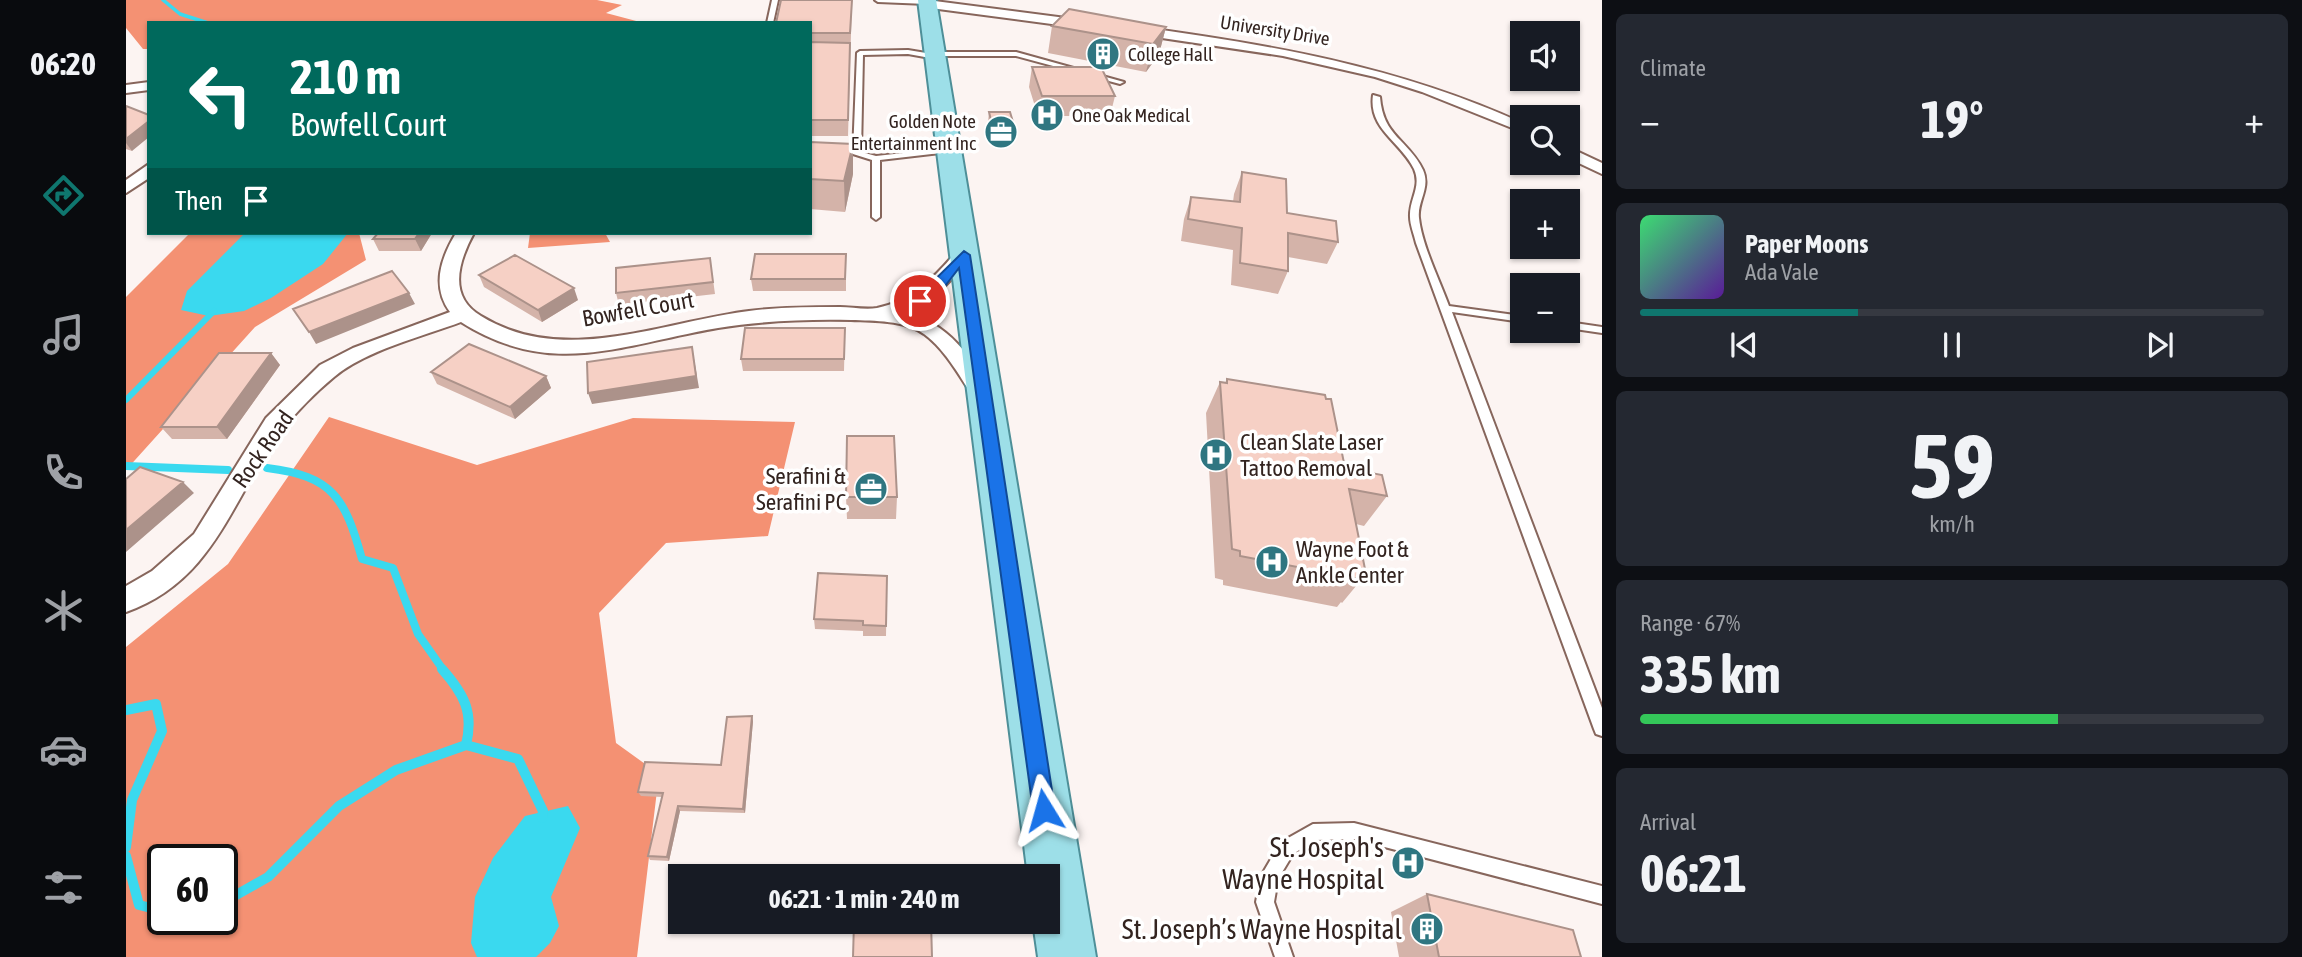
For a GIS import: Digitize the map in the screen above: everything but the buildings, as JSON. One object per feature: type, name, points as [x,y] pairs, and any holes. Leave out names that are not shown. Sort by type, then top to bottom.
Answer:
[{"type":"main road","points":[[927,2],[1067,957]]},
{"type":"street","points":[[927,2],[1098,26]]},
{"type":"street","name":"University Drive","points":[[1124,29],[1261,47],[1348,64],[1443,93],[1510,123]]},
{"type":"street","points":[[126,89],[147,86]]},
{"type":"street","points":[[1580,158],[1602,169]]},
{"type":"street","points":[[126,188],[147,171]]},
{"type":"street","name":"Bowfell Court","points":[[464,235],[455,250],[447,278],[456,309],[482,331],[530,345],[597,347],[752,317],[878,315],[922,324],[946,345],[984,396]]},
{"type":"street","name":"Bowfell Court","points":[[878,315],[920,301],[937,287],[964,255]]},
{"type":"street","name":"Rock Road","points":[[126,600],[162,579],[203,541],[274,424],[328,370],[360,353],[463,314]]},
{"type":"lane","points":[[770,21],[775,0]]},
{"type":"lane","points":[[878,0],[927,2]]},
{"type":"lane","points":[[857,154],[857,53],[908,52],[935,56],[1016,54],[1119,82]]},
{"type":"lane","points":[[1376,97],[1376,110],[1384,131],[1418,169],[1422,195],[1414,215],[1421,243],[1602,729]]},
{"type":"lane","points":[[845,154],[876,158],[949,150]]},
{"type":"lane","points":[[876,158],[876,217]]},
{"type":"lane","points":[[1445,308],[1510,317]]},
{"type":"lane","points":[[1580,327],[1602,330]]},
{"type":"lane","points":[[1284,957],[1265,902],[1270,876],[1287,848],[1313,832],[1354,831],[1602,895]]},
{"type":"shaded area","points":[[126,0],[597,0],[622,5],[606,13],[636,21],[147,21],[147,49],[143,49],[126,28]]},
{"type":"shaded area","points":[[188,235],[360,235],[366,260],[255,327],[126,470],[126,297]]},
{"type":"shaded area","points":[[530,235],[606,235],[610,242],[528,248]]},
{"type":"shaded area","points":[[329,417],[477,465],[633,418],[795,422],[768,536],[666,543],[599,613],[616,743],[659,774],[637,957],[126,957],[126,647],[228,564]]},
{"type":"water","points":[[243,235],[346,235],[323,264],[271,298],[244,311],[209,316],[181,310],[187,291]]},
{"type":"water","points":[[568,806],[580,828],[551,897],[559,926],[550,943],[536,957],[477,957],[471,943],[475,897],[493,858],[525,816]]},
{"type":"waterway","points":[[163,0],[180,14],[202,21]]},
{"type":"waterway","points":[[126,400],[214,311]]},
{"type":"waterway","points":[[126,466],[228,470]]},
{"type":"waterway","points":[[267,468],[307,477],[322,484],[333,494],[349,520],[362,559],[393,568],[418,634],[444,671]]},
{"type":"waterway","points":[[442,669],[461,695],[468,713],[466,745]]},
{"type":"waterway","points":[[126,710],[156,704],[162,731],[132,800],[126,847]]},
{"type":"waterway","points":[[238,894],[268,877],[339,806],[396,770],[466,745]]},
{"type":"waterway","points":[[466,745],[518,759],[543,811],[542,818]]},
{"type":"waterway","points":[[126,856],[139,905],[147,907]]},
{"type":"place","name":"College Hall","points":[[1103,54]]},
{"type":"place","name":"One Oak Medical","points":[[1047,115]]},
{"type":"place","name":"Golden Note Entertainment Inc","points":[[1001,132]]},
{"type":"place","name":"Clean Slate Laser Tattoo Removal","points":[[1216,455]]},
{"type":"place","name":"Serafini & Serafini PC","points":[[871,489]]},
{"type":"place","name":"Wayne Foot & Ankle Center","points":[[1272,562]]},
{"type":"place","name":"St. Joseph's Wayne Hospital","points":[[1408,863]]},
{"type":"place","name":"St. Joseph’s Wayne Hospital","points":[[1427,929]]},
{"type":"route","points":[[920,301],[937,287],[964,255],[1044,810]]}]
